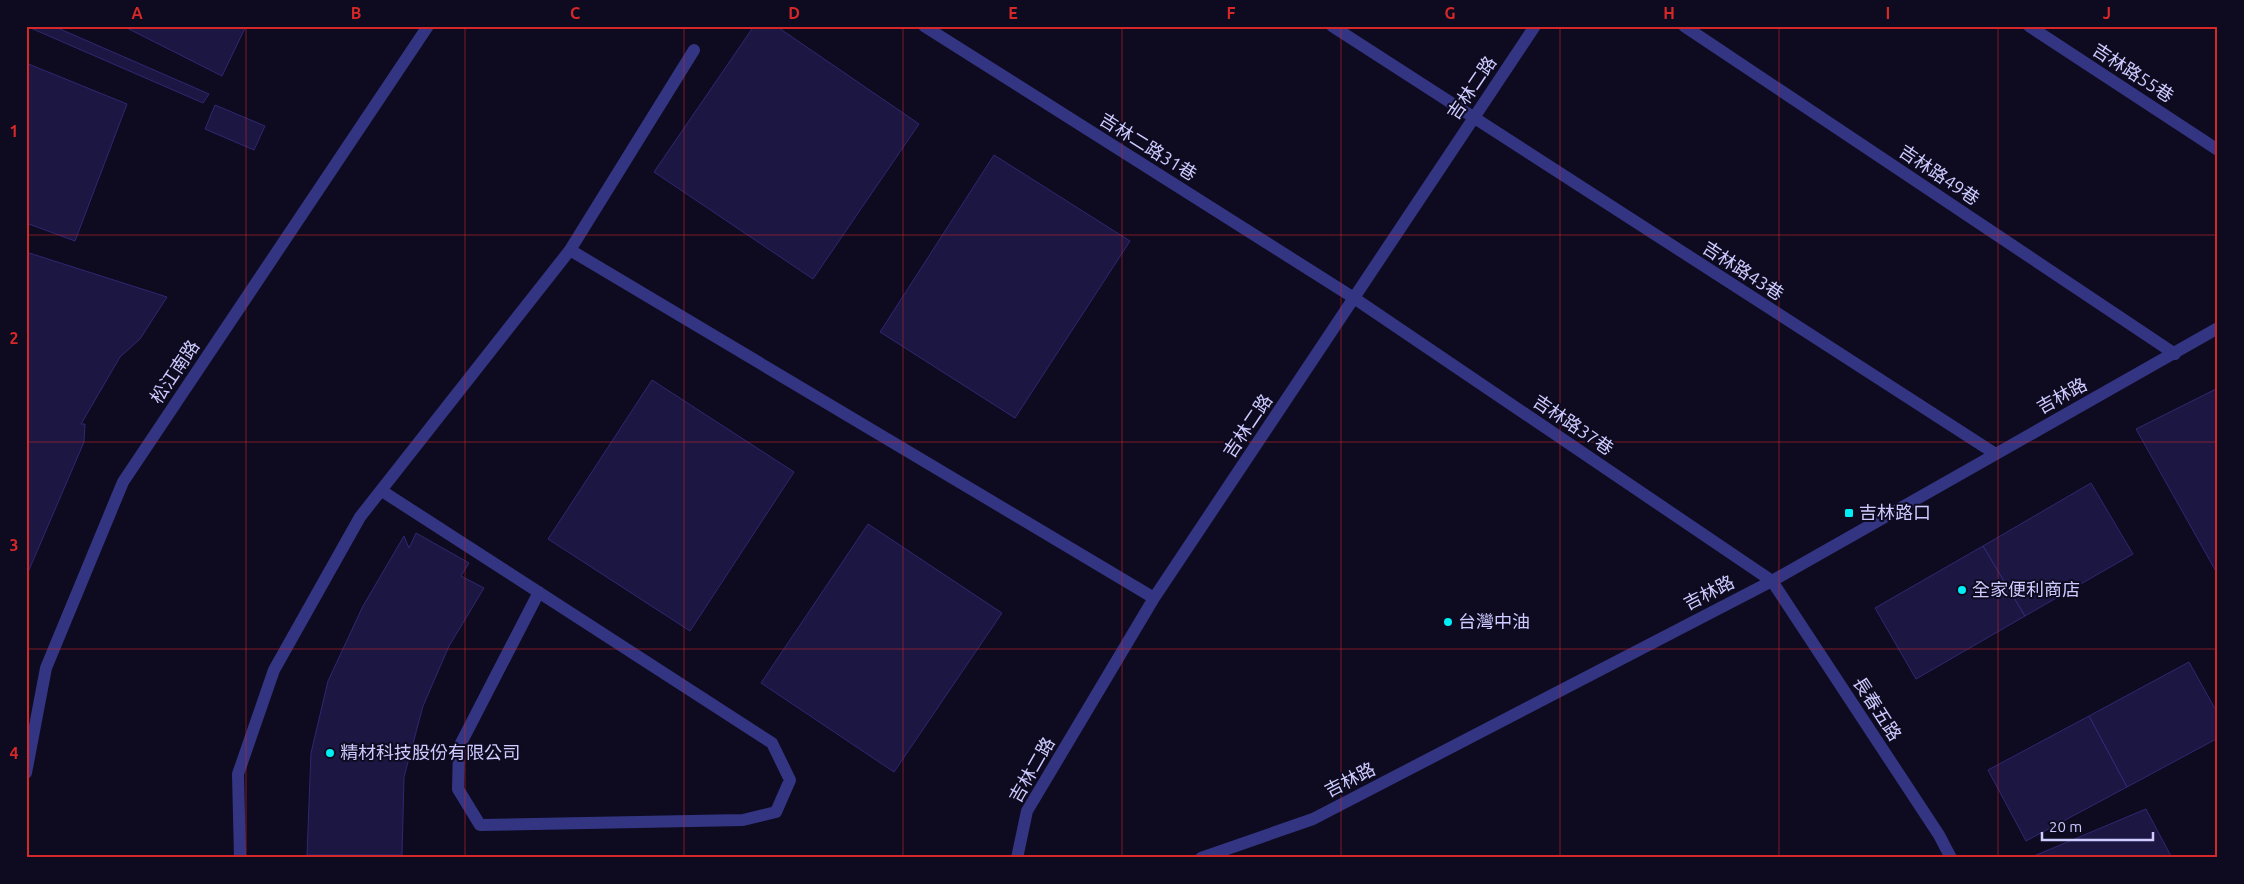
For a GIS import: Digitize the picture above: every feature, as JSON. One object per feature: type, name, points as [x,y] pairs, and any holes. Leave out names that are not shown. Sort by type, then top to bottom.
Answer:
[{"type":"street","name":"松江南路","points":[[26,773],[46,668],[123,482],[428,26]]},
{"type":"street","name":"吉林二路31巷","points":[[924,26],[1354,298]]},
{"type":"street","name":"吉林路43巷","points":[[1332,26],[1994,453]]},
{"type":"street","name":"吉林二路","points":[[1016,858],[1027,811],[1154,598],[1535,26]]},
{"type":"street","name":"吉林路49巷","points":[[1684,26],[2175,354]]},
{"type":"street","name":"吉林路55巷","points":[[2029,26],[2218,150]]},
{"type":"street","points":[[240,858],[238,774],[274,670],[360,517],[570,250],[694,50]]},
{"type":"street","points":[[570,250],[1154,598]]},
{"type":"street","name":"吉林路37巷","points":[[1354,298],[1772,581]]},
{"type":"street","name":"吉林路","points":[[1201,858],[1313,819],[1772,581],[1994,453],[2175,354],[2218,328]]},
{"type":"street","points":[[382,491],[539,592],[772,743],[790,780],[776,812],[743,820],[480,825],[458,789],[459,747],[539,592]]},
{"type":"street","name":"長春五路","points":[[1772,581],[1939,835],[1951,858]]},
{"type":"building","points":[[26,26],[53,26],[209,94],[203,103]]},
{"type":"building","points":[[123,26],[246,26],[222,76]]},
{"type":"building","points":[[754,26],[776,26],[919,124],[813,279],[654,172]]},
{"type":"building","points":[[26,63],[127,104],[75,241],[26,223]]},
{"type":"building","points":[[215,105],[265,126],[254,150],[205,129]]},
{"type":"building","points":[[994,155],[1130,241],[1015,418],[880,332]]},
{"type":"building","points":[[26,252],[167,297],[140,339],[120,357],[81,424],[85,424],[84,442],[26,577]]},
{"type":"building","points":[[652,380],[794,472],[690,631],[548,539]]},
{"type":"building","points":[[2218,388],[2218,575],[2136,429]]},
{"type":"building","points":[[2091,483],[2133,554],[2025,616],[1983,546]]},
{"type":"building","points":[[868,524],[1002,613],[894,772],[761,683]]},
{"type":"building","points":[[416,533],[469,563],[461,576],[484,588],[449,646],[423,706],[404,777],[402,855],[307,855],[311,753],[328,681],[363,606],[404,536],[409,548]]},
{"type":"building","points":[[1983,546],[2025,616],[1916,679],[1875,608]]},
{"type":"building","points":[[2189,662],[2218,714],[2218,738],[2127,787],[2089,716]]},
{"type":"building","points":[[2089,716],[2127,787],[2026,841],[1988,770]]},
{"type":"building","points":[[2146,809],[2172,858],[2034,856]]},
{"type":"place","name":"吉林路口","points":[[1849,513]]},
{"type":"place","name":"全家便利商店","points":[[1962,590]]},
{"type":"place","name":"台灣中油","points":[[1448,622]]},
{"type":"place","name":"精材科技股份有限公司","points":[[330,753]]}]
